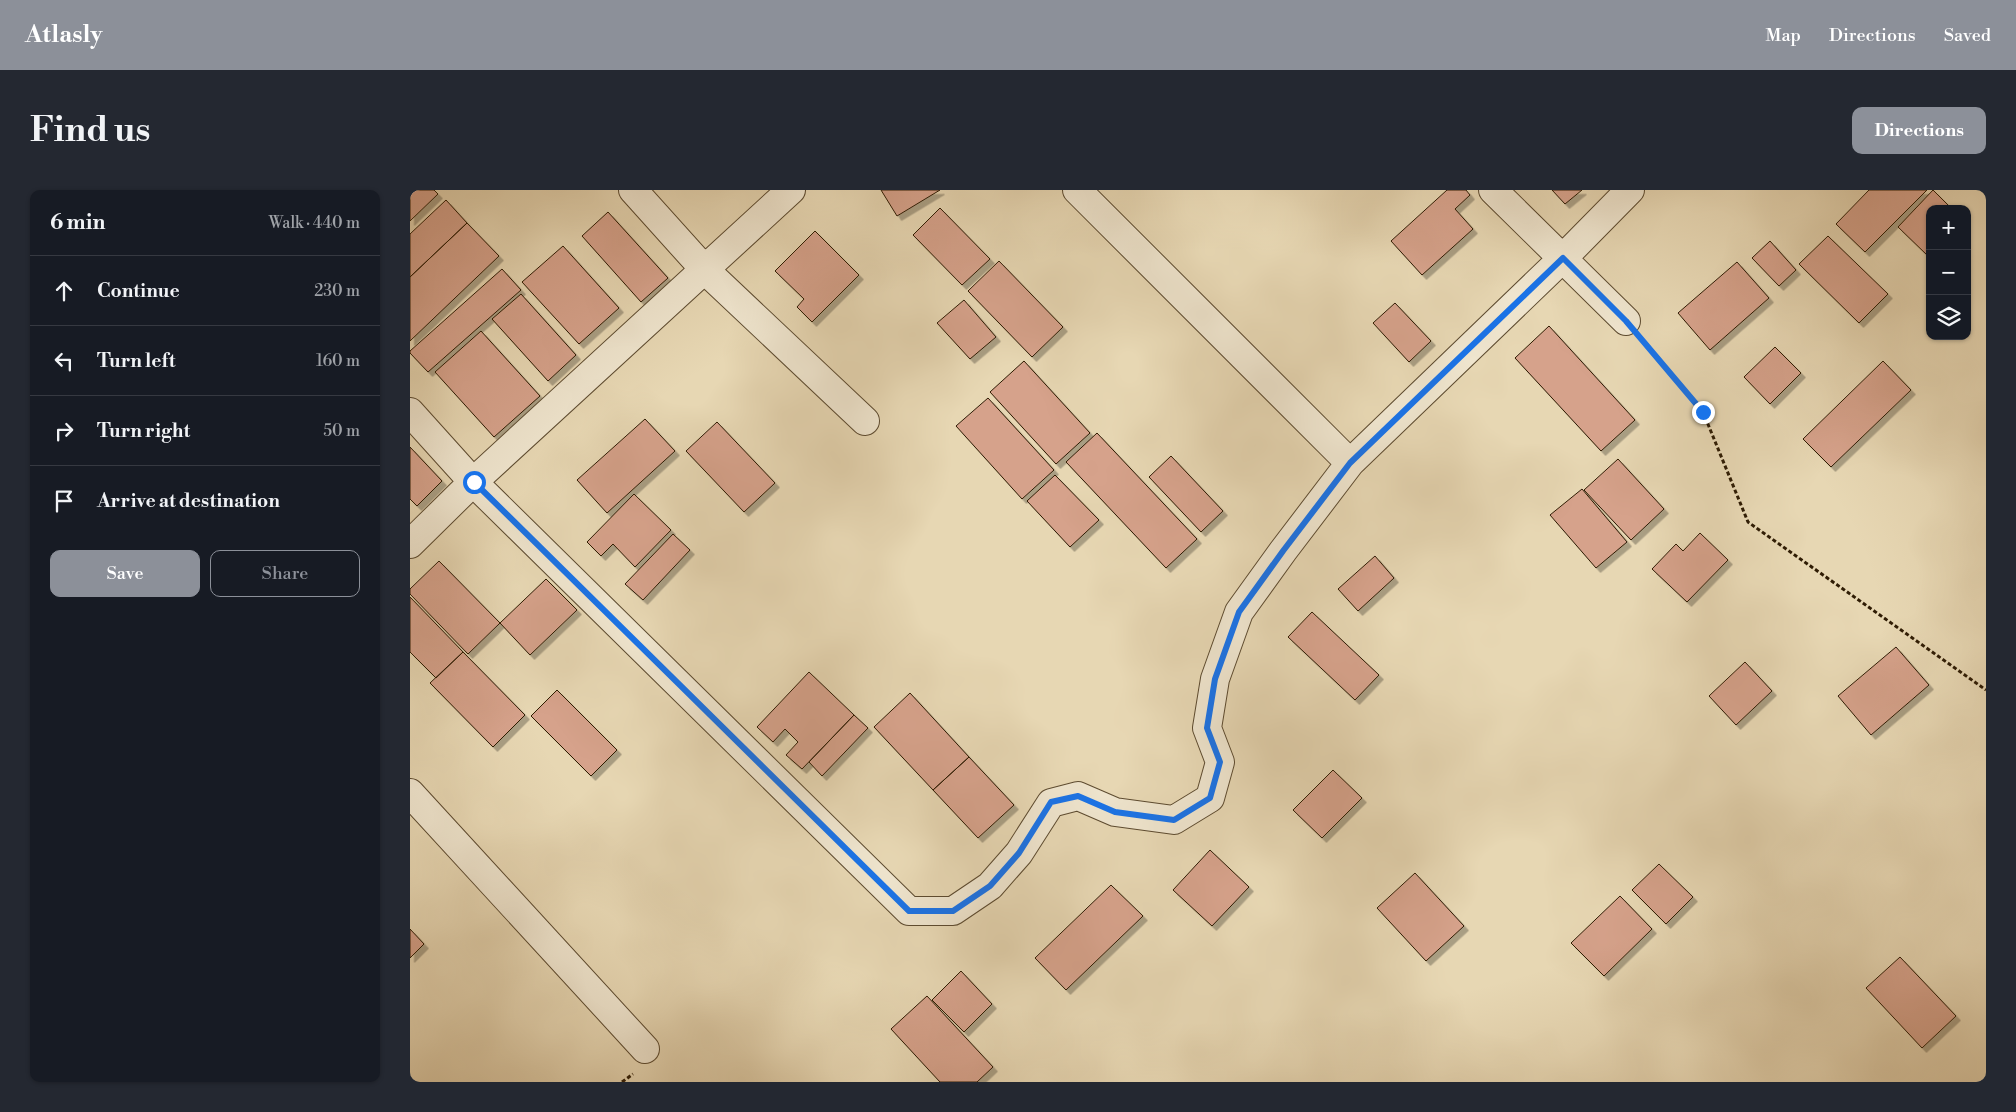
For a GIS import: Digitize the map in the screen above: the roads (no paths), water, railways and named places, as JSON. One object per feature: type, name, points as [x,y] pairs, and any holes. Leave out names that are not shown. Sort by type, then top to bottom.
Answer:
[{"type":"street","points":[[632,190],[704,270],[865,421]]},
{"type":"street","points":[[410,544],[474,482],[791,190]]},
{"type":"street","points":[[1078,190],[1350,463]]},
{"type":"street","points":[[1493,190],[1626,321]]},
{"type":"street","points":[[410,412],[474,482],[909,911],[953,911],[996,880],[1019,853],[1051,802],[1078,796],[1115,812],[1174,820],[1210,798],[1220,762],[1207,728],[1215,679],[1239,612],[1350,463],[1563,258],[1630,190]]},
{"type":"street","points":[[410,793],[645,1049]]}]
